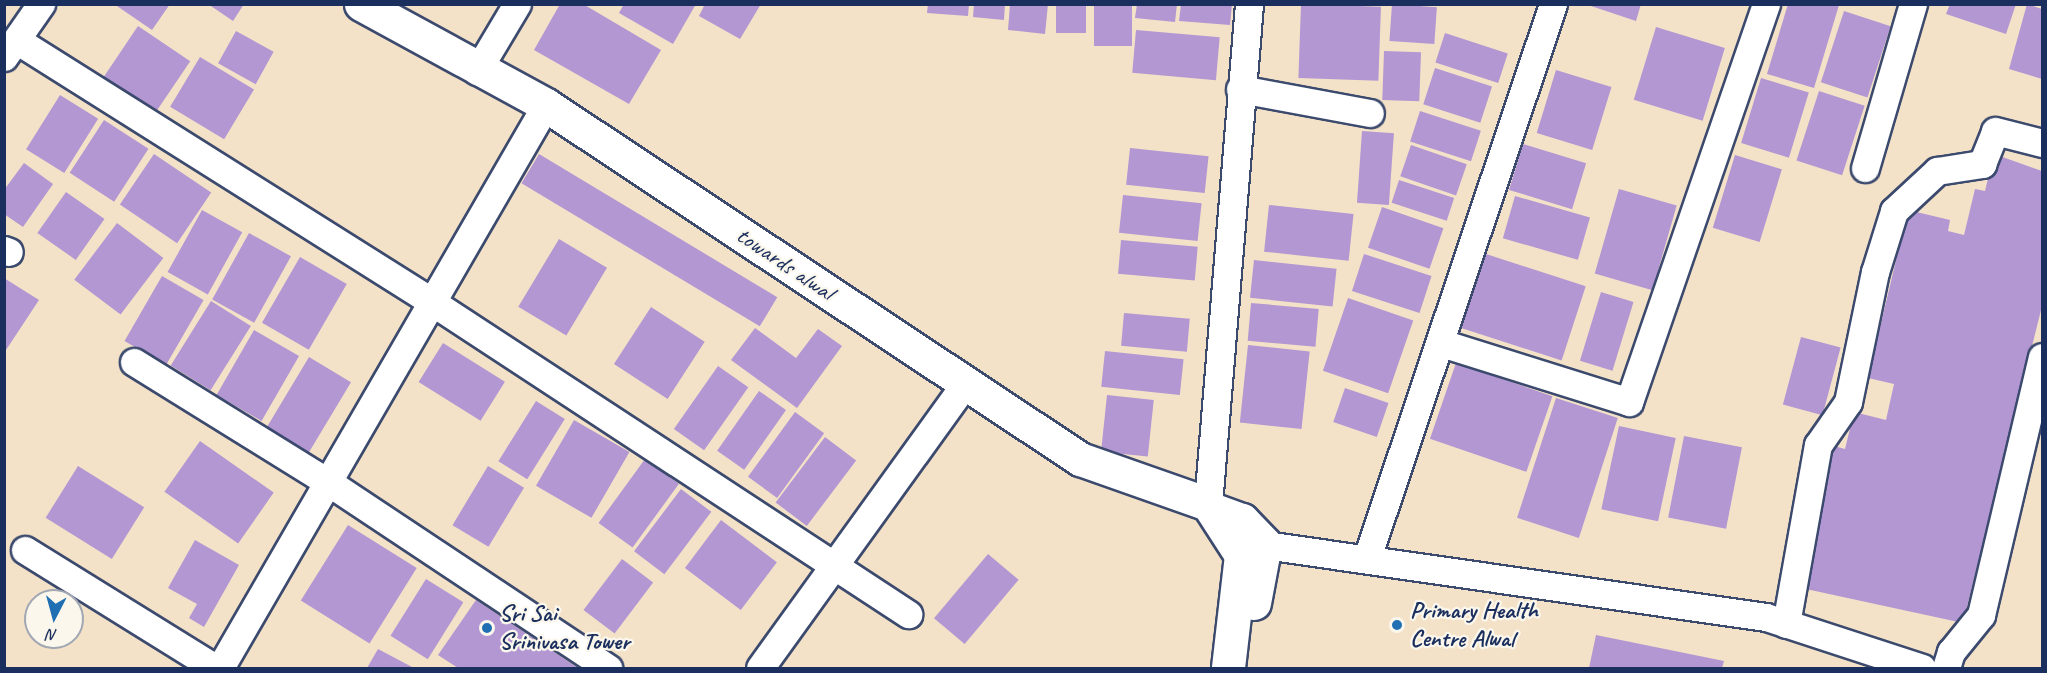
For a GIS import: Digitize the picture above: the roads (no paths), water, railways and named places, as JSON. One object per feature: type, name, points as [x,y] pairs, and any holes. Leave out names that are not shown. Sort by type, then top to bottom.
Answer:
[{"type":"main road","name":"towards alwal","points":[[361,4],[477,71],[546,105],[1080,459],[1242,519],[1265,544]]},
{"type":"main road","points":[[1211,507],[1233,542],[1242,570],[1228,669]]},
{"type":"main road","points":[[1236,624],[1253,607],[1265,544]]},
{"type":"street","points":[[40,4],[11,49],[435,304],[835,563],[908,614]]},
{"type":"street","points":[[477,71],[517,4]]},
{"type":"street","points":[[1211,507],[1240,89],[1249,4]]},
{"type":"street","points":[[1367,558],[1553,4]]},
{"type":"street","points":[[1441,343],[1629,402],[1766,4]]},
{"type":"street","points":[[1865,168],[1913,4]]},
{"type":"street","points":[[1240,89],[1370,113]]},
{"type":"street","points":[[220,669],[331,484],[546,105]]},
{"type":"street","points":[[1786,624],[1818,444],[1848,402],[1875,272],[1894,211],[1937,171],[1982,164],[1995,131],[2043,143]]},
{"type":"street","points":[[1946,669],[1951,652],[1981,615],[2043,357]]},
{"type":"street","points":[[134,362],[331,484],[608,669]]},
{"type":"street","points":[[760,669],[965,384]]},
{"type":"street","points":[[1233,542],[1265,544],[1367,558],[1786,624],[1922,669]]},
{"type":"street","points":[[25,550],[215,669]]},
{"type":"place","name":"Primary Health Centre Alwal","points":[[1397,625]]},
{"type":"place","name":"Sri Sai Srinivasa Tower","points":[[487,628]]}]
